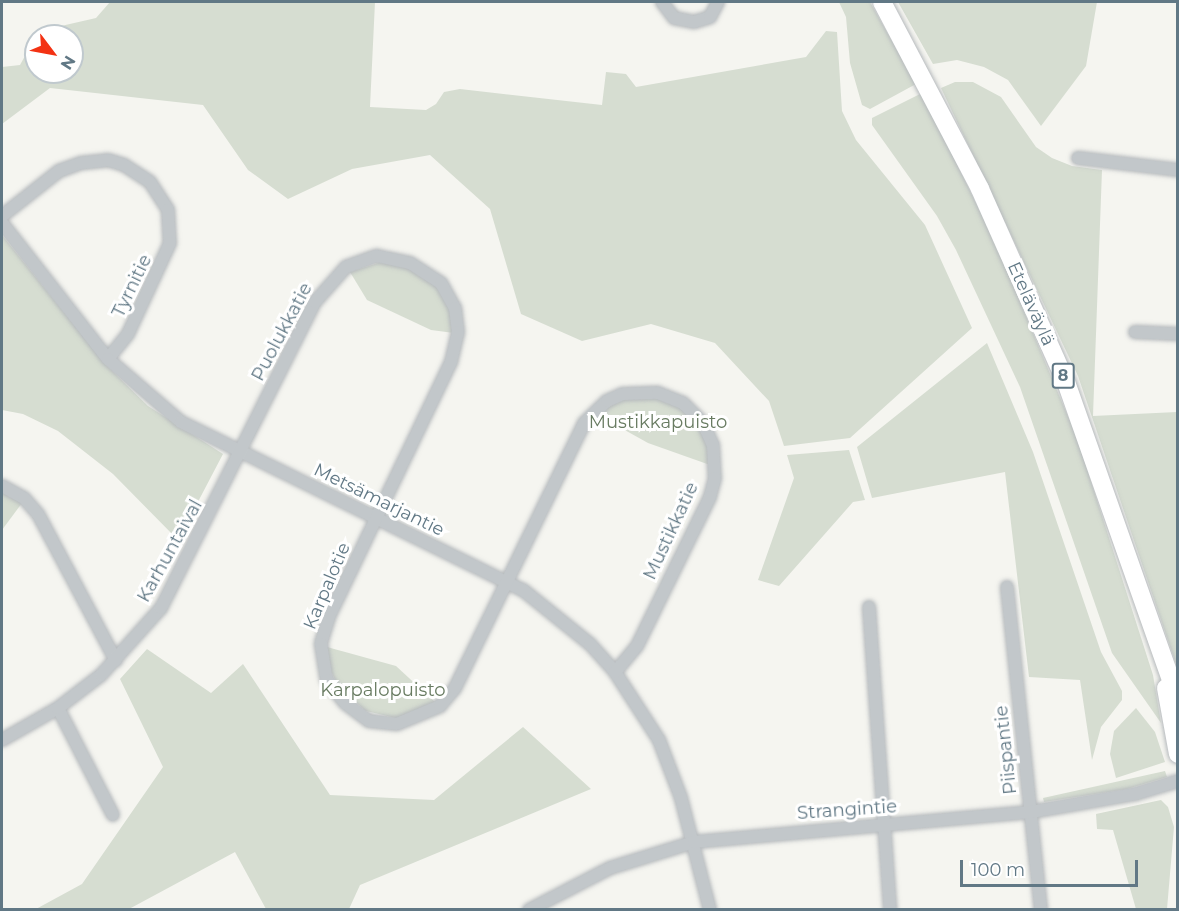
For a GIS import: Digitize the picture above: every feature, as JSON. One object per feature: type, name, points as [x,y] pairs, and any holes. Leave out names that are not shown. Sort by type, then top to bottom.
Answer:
[{"type":"highway","name":"Eteläväylä","points":[[882,2],[940,109],[1066,382],[1116,515],[1178,700]]},
{"type":"highway","name":"Eteläväylä","points":[[1161,653],[1176,748]]},
{"type":"street","points":[[662,2],[674,18],[694,22],[710,17],[718,2]]},
{"type":"street","points":[[1078,158],[1178,170]]},
{"type":"street","name":"Tyrnitie","points":[[2,216],[59,171],[81,163],[108,160],[124,165],[155,189],[168,210],[171,231],[165,260],[128,334],[108,359]]},
{"type":"street","name":"Metsämarjantie","points":[[2,223],[108,359],[181,422],[241,454],[505,581],[567,622],[615,672],[659,740],[694,842],[710,909]]},
{"type":"street","name":"Puolukkatie","points":[[241,454],[315,302],[333,277],[346,267],[377,256],[421,268],[449,294],[458,321],[456,346],[376,519]]},
{"type":"street","points":[[1135,332],[1178,334]]},
{"type":"street","name":"Mustikkatie","points":[[505,581],[573,443],[594,413],[607,401],[645,392],[670,397],[693,411],[713,445],[716,466],[710,497],[637,646],[615,672]]},
{"type":"street","name":"Karhuntaival","points":[[2,740],[58,708],[116,661],[173,589],[241,454]]},
{"type":"street","points":[[2,486],[24,498],[38,514],[116,661]]},
{"type":"street","name":"Karpalotie","points":[[376,519],[329,617],[321,644],[323,668],[333,690],[369,721],[398,724],[440,706],[455,688],[505,581]]},
{"type":"street","name":"Piispantie","points":[[1007,587],[1041,909]]},
{"type":"street","points":[[869,607],[886,825],[890,909]]},
{"type":"street","points":[[58,708],[114,815]]},
{"type":"street","name":"Strangintie","points":[[529,909],[610,868],[694,842],[1031,812],[1135,794],[1178,781]]},
{"type":"green space","points":[[110,2],[375,2],[370,107],[426,110],[436,104],[444,92],[460,89],[602,105],[606,72],[626,74],[636,87],[806,57],[826,31],[837,32],[842,111],[856,140],[925,225],[972,328],[850,438],[784,446],[769,401],[715,343],[651,324],[582,341],[521,314],[490,209],[430,155],[352,169],[288,199],[248,170],[203,105],[50,88],[2,124],[2,67],[20,65],[24,58],[24,84],[84,84],[84,24],[70,24],[96,18]]},
{"type":"green space","points":[[839,2],[870,2],[916,84],[870,109],[862,105],[850,63],[846,17]]},
{"type":"green space","points":[[898,2],[1097,2],[1086,66],[1041,126],[1008,80],[984,67],[957,60],[933,64]]},
{"type":"green space","points":[[955,82],[973,82],[1001,97],[1036,147],[1052,158],[1072,166],[1102,170],[1093,416],[1177,412],[1177,667],[1078,376],[941,88]]},
{"type":"green space","points":[[922,93],[994,240],[1077,438],[1153,675],[1161,723],[1112,653],[1020,387],[956,250],[937,216],[872,125],[872,118]]},
{"type":"green space","points":[[2,235],[106,365],[148,406],[223,454],[178,540],[113,474],[58,431],[23,414],[2,410]]},
{"type":"green space","points":[[381,262],[410,267],[437,286],[451,310],[454,333],[431,330],[367,300],[350,272]]},
{"type":"green space","points":[[987,343],[1033,452],[1101,652],[1122,691],[1122,700],[1101,727],[1092,760],[1080,680],[1029,677],[1005,472],[872,498],[857,447]]},
{"type":"green space","name":"Mustikkapuisto","points":[[653,397],[680,407],[698,424],[708,442],[710,465],[648,443],[596,414],[625,398]]},
{"type":"green space","points":[[849,450],[865,500],[853,502],[779,586],[758,580],[794,478],[787,455]]},
{"type":"green space","points":[[2,492],[22,503],[2,530]]},
{"type":"green space","name":"Karpalopuisto","points":[[327,647],[396,666],[436,703],[396,718],[366,711],[339,688],[328,665]]},
{"type":"green space","points":[[147,649],[211,693],[243,664],[330,795],[434,800],[523,727],[591,789],[360,885],[349,909],[266,909],[235,852],[129,909],[36,909],[82,884],[163,767],[120,679]]},
{"type":"green space","points":[[1136,708],[1155,732],[1165,762],[1116,778],[1110,754],[1114,731]]},
{"type":"green space","points":[[1165,771],[1167,777],[1127,789],[1044,802],[1043,798]]},
{"type":"green space","points":[[1161,800],[1168,807],[1174,827],[1167,909],[1136,909],[1113,830],[1097,829],[1096,814]]}]
